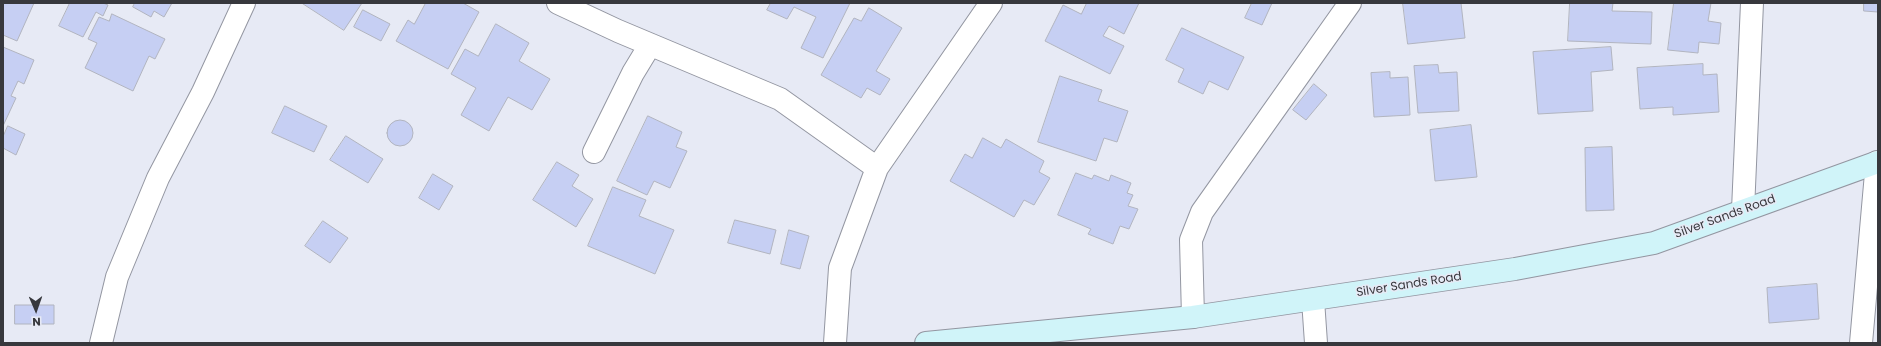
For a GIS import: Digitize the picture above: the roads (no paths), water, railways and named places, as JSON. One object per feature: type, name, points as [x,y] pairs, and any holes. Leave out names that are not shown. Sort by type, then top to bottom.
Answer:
[{"type":"street","points":[[101,343],[117,277],[155,185],[203,92],[244,3]]},
{"type":"street","points":[[558,3],[650,45],[780,99],[877,168]]},
{"type":"street","points":[[835,343],[840,268],[877,168],[991,3]]},
{"type":"street","points":[[1193,317],[1191,240],[1202,212],[1350,3]]},
{"type":"street","points":[[1743,210],[1752,3]]},
{"type":"street","points":[[594,152],[633,73],[650,45]]},
{"type":"street","points":[[1861,343],[1878,162]]},
{"type":"street","name":"Silver Sands Road","points":[[926,343],[1193,317],[1515,269],[1654,242],[1878,162]]},
{"type":"street","points":[[1313,300],[1316,343]]}]
